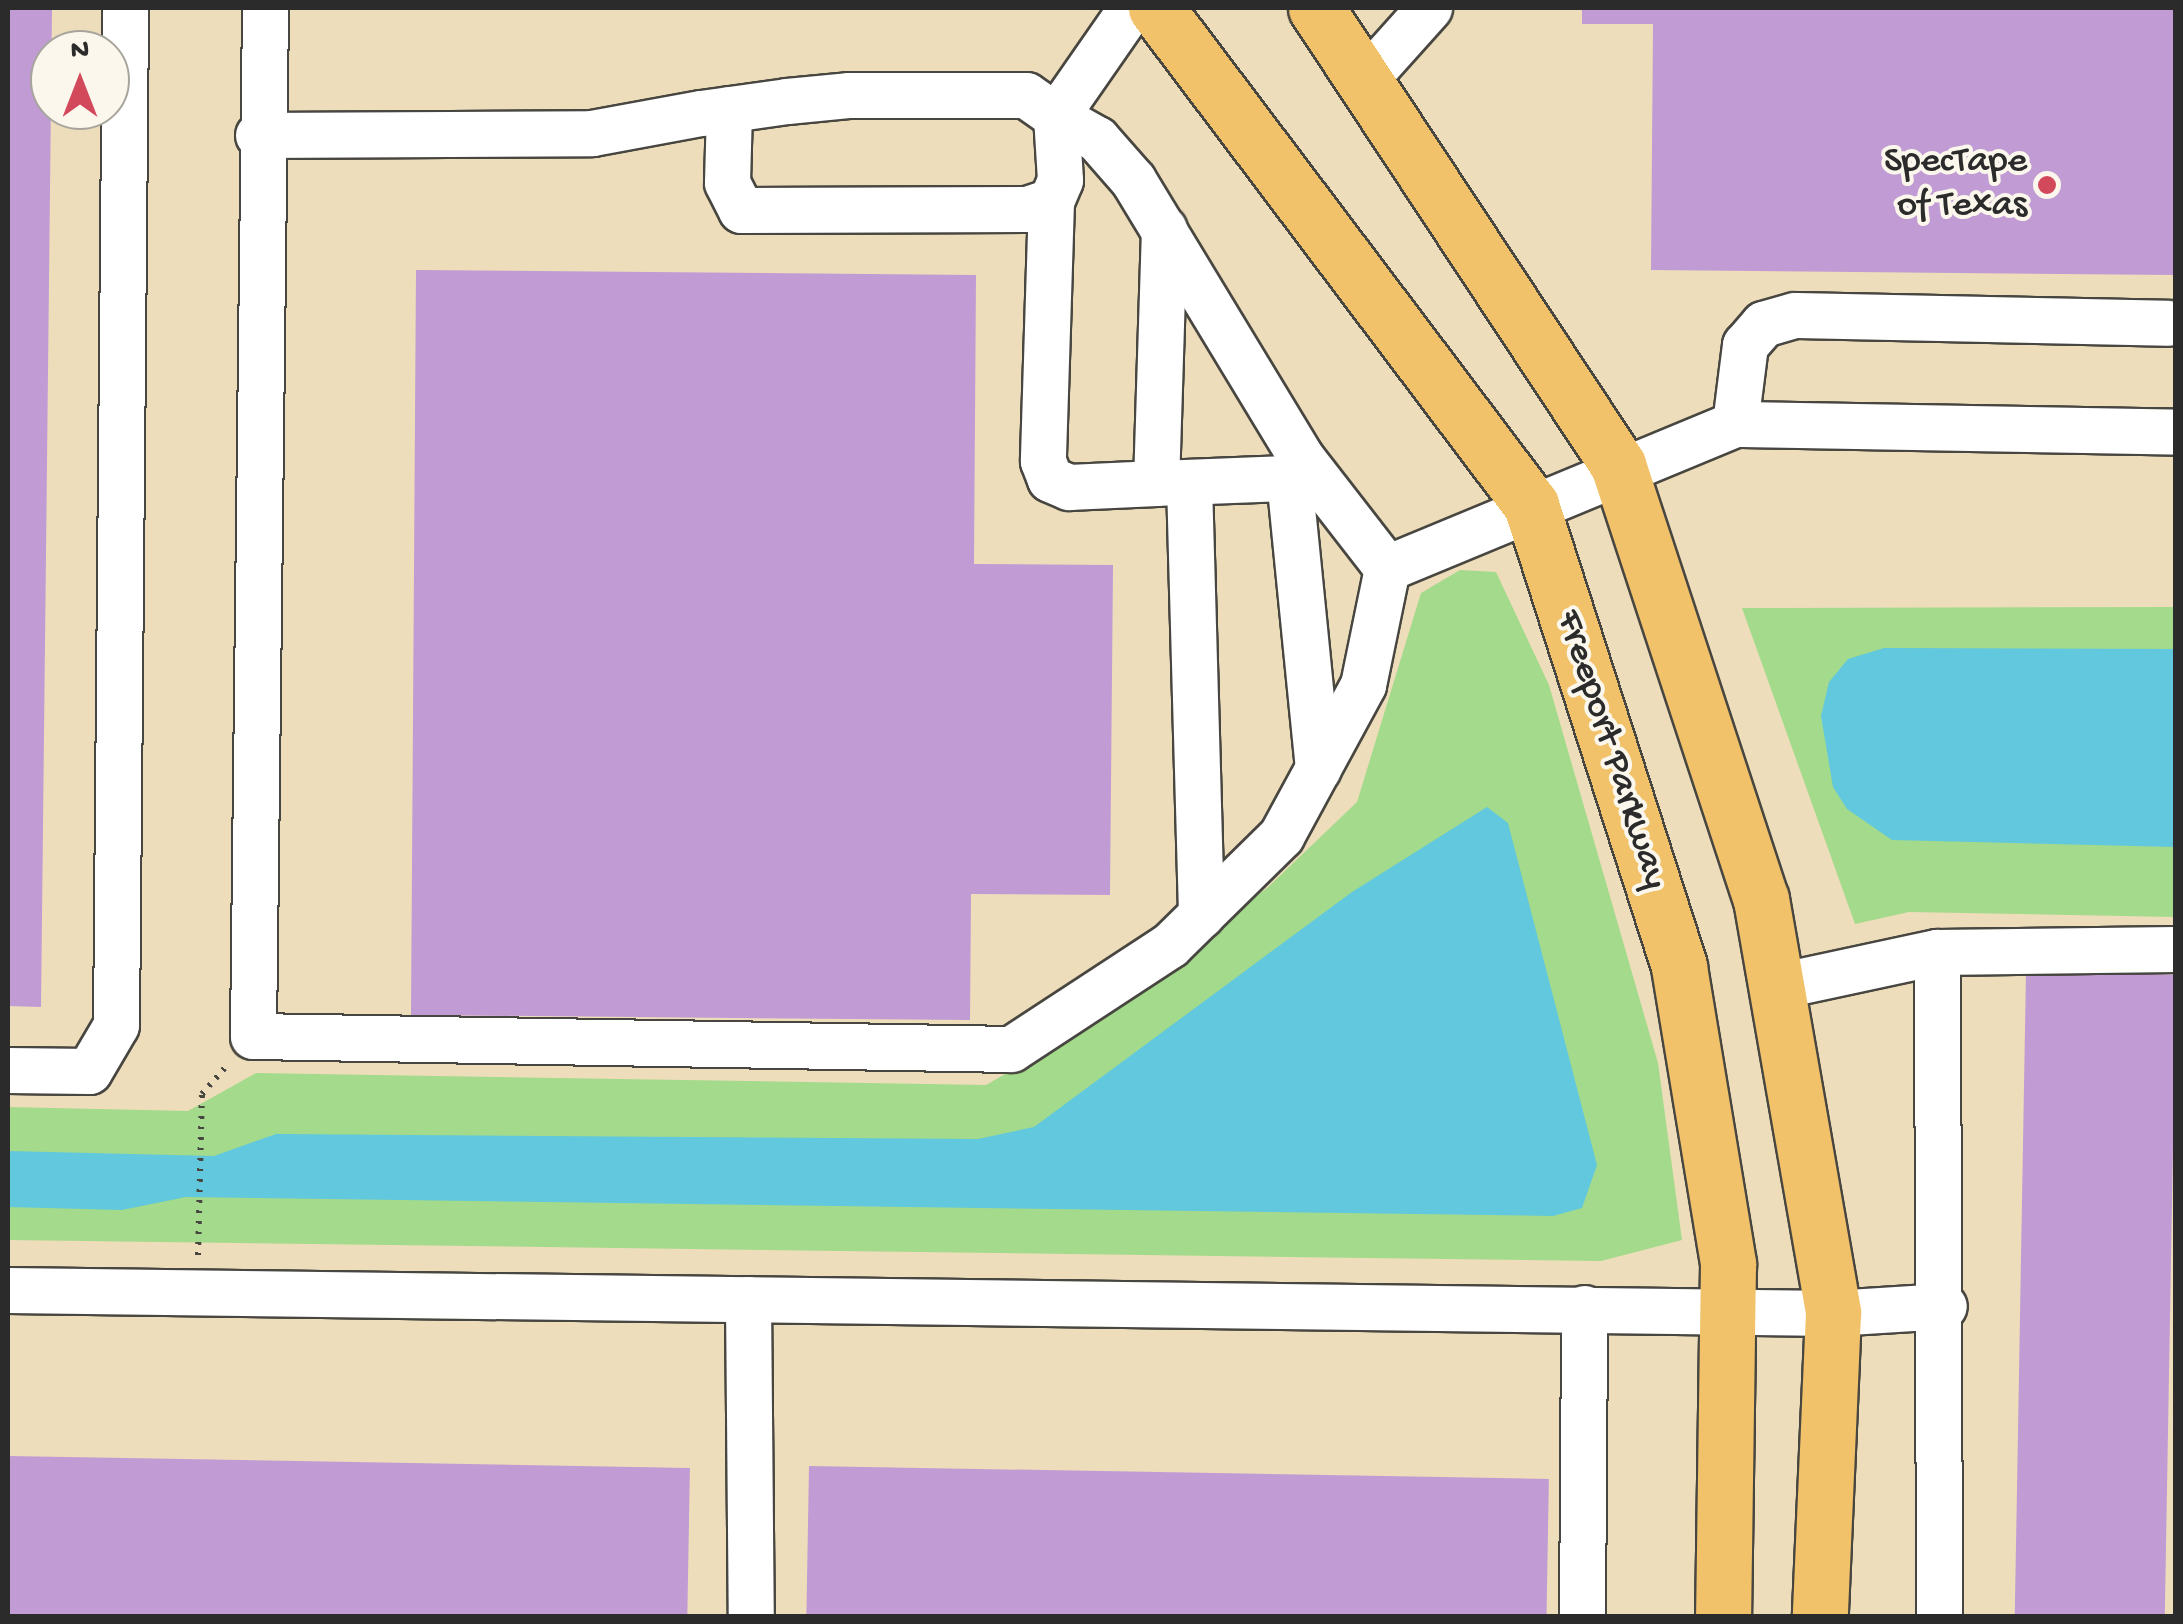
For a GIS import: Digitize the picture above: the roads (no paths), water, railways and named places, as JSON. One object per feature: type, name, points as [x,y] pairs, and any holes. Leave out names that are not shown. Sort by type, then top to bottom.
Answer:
[{"type":"main road","name":"Freeport Parkway","points":[[1156,8],[1532,506],[1679,967],[1727,1310],[1723,1616]]},
{"type":"main road","points":[[1316,8],[1367,77],[1618,466],[1761,899],[1832,1314],[1820,1616]]},
{"type":"street","points":[[8,1070],[88,1072],[116,1024],[125,8]]},
{"type":"street","points":[[265,8],[258,135],[253,1036],[1011,1049],[1201,915],[1281,836],[1363,685],[1387,568]]},
{"type":"street","points":[[1130,8],[1056,116],[1060,180],[1051,201],[1043,461],[1050,479],[1069,487],[1302,478]]},
{"type":"street","points":[[1367,77],[1429,8]]},
{"type":"street","points":[[258,135],[592,133],[848,95],[1026,95],[1115,158],[1164,229],[1302,478],[1387,568]]},
{"type":"street","points":[[729,110],[727,182],[741,210],[1026,209],[1051,201]]},
{"type":"street","points":[[1164,229],[1172,483],[1201,915]]},
{"type":"street","points":[[1735,424],[1745,345],[1763,324],[1795,314],[2168,322]]},
{"type":"street","points":[[1387,568],[1618,466],[1735,424],[2176,432]]},
{"type":"street","points":[[1302,478],[1318,769]]},
{"type":"street","points":[[1778,986],[1937,952],[2176,949]]},
{"type":"street","points":[[1937,952],[1944,1306],[1939,1616]]},
{"type":"street","points":[[8,1290],[1832,1314],[1944,1306]]},
{"type":"street","points":[[748,1299],[751,1616]]},
{"type":"street","points":[[1582,1616],[1584,1308]]},
{"type":"water","points":[[1884,648],[2175,649],[2175,847],[1892,840],[1847,809],[1833,787],[1821,716],[1829,682],[1848,659]]},
{"type":"water","points":[[1487,807],[1508,823],[1597,1165],[1582,1208],[1553,1216],[186,1197],[122,1210],[8,1207],[8,1151],[214,1156],[276,1134],[978,1139],[1034,1127],[1352,892]]},
{"type":"place","name":"SpecTape of Texas","points":[[2047,185]]}]
